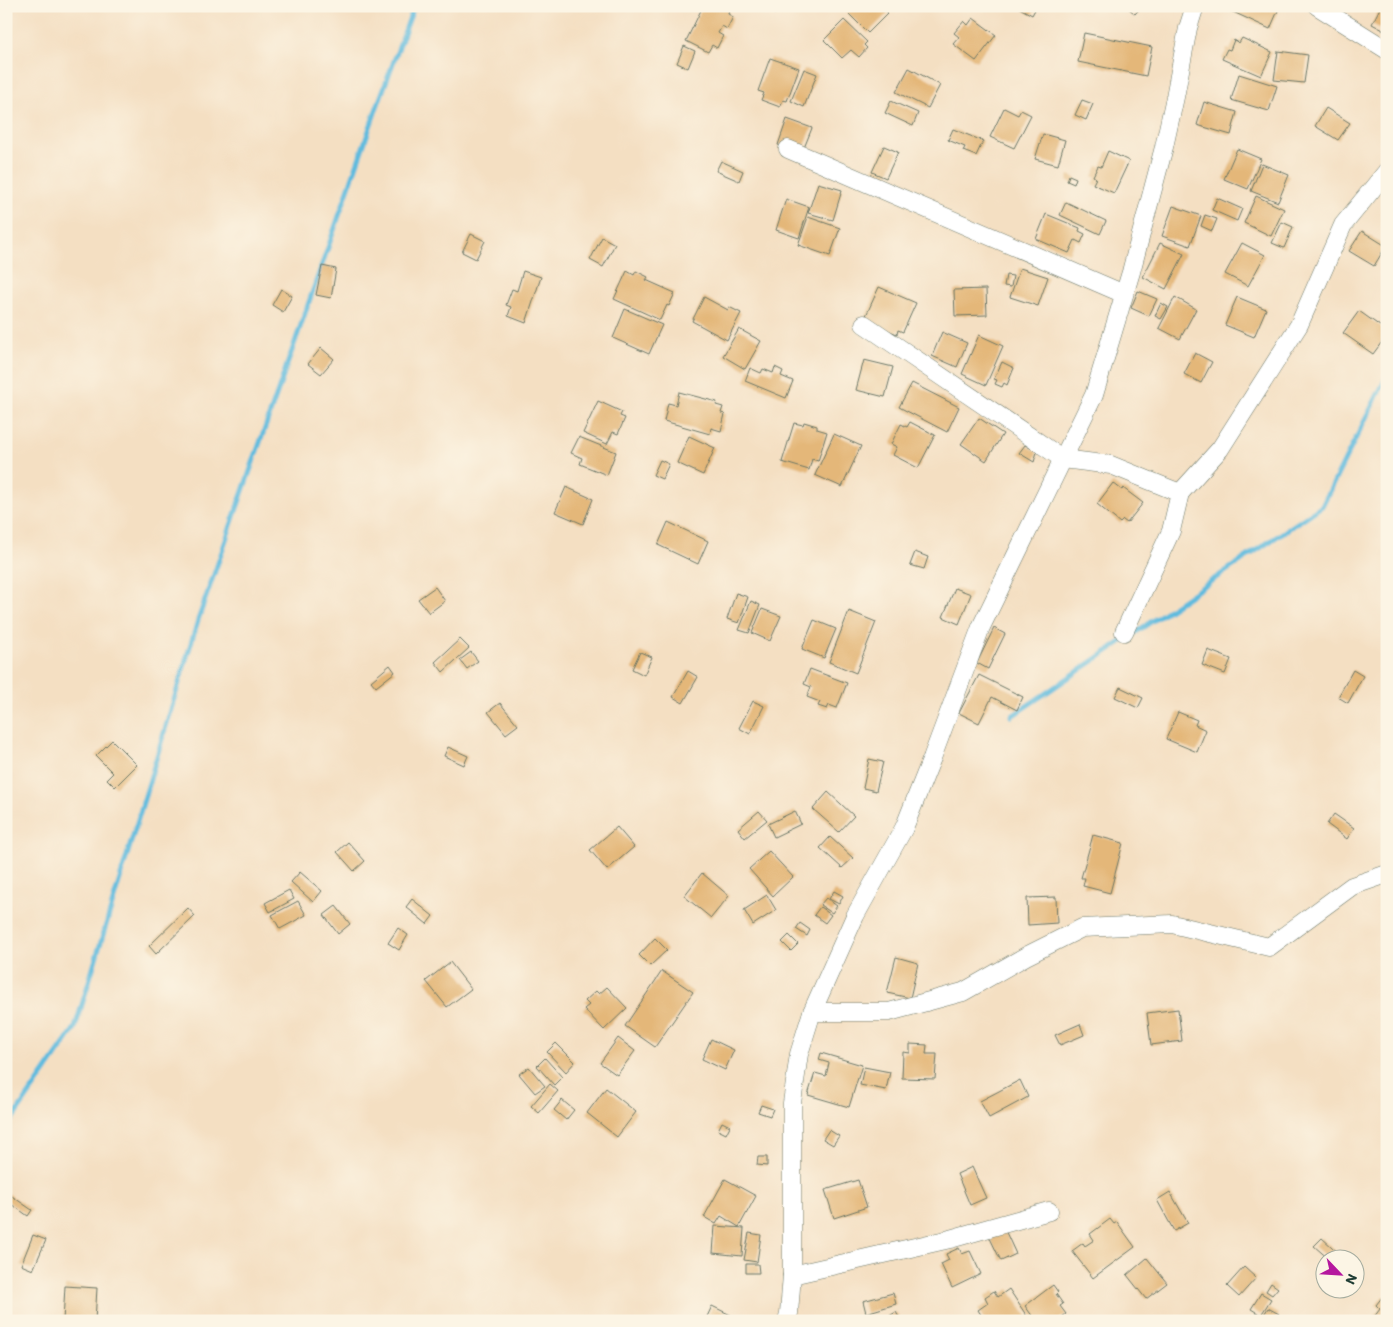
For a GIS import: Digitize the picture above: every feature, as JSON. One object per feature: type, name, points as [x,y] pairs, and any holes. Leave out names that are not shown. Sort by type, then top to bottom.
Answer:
[{"type":"street","points":[[787,1321],[790,1313],[792,1275],[792,1103],[799,1054],[812,1012],[855,916],[904,828],[981,627],[1094,394],[1124,294],[1164,147],[1176,96],[1188,28],[1195,6]]},
{"type":"street","points":[[1317,6],[1387,50]]},
{"type":"street","points":[[788,149],[1124,294]]},
{"type":"street","points":[[1124,632],[1171,531],[1180,493],[1220,450],[1299,325],[1344,225],[1387,171]]},
{"type":"street","points":[[864,324],[1063,459],[1111,465],[1180,493]]},
{"type":"street","points":[[812,1012],[889,1012],[963,992],[1026,956],[1082,928],[1172,924],[1269,947],[1352,886],[1387,874]]},
{"type":"street","points":[[792,1275],[950,1239],[1049,1211]]},
{"type":"building","points":[[703,6],[726,6],[730,8],[728,14],[733,17],[727,29],[722,26],[718,33],[723,36],[717,48],[712,45],[708,52],[686,41]]},
{"type":"building","points":[[761,6],[779,6],[775,14]]},
{"type":"building","points":[[849,6],[881,6],[888,13],[868,33],[845,10]]},
{"type":"building","points":[[1016,6],[1037,6],[1032,15]]},
{"type":"building","points":[[1126,6],[1142,6],[1135,14]]},
{"type":"building","points":[[1233,6],[1280,6],[1270,29],[1231,11]]},
{"type":"building","points":[[1381,6],[1387,6],[1387,32],[1372,24]]},
{"type":"building","points":[[973,18],[996,35],[976,61],[953,44],[959,37],[954,33],[964,21],[968,25]]},
{"type":"building","points":[[844,20],[867,42],[864,45],[867,48],[859,57],[851,50],[842,58],[824,40]]},
{"type":"building","points":[[1084,33],[1152,47],[1146,76],[1078,62]]},
{"type":"building","points":[[1242,38],[1272,52],[1261,76],[1222,59],[1227,49],[1230,50],[1234,40],[1239,43]]},
{"type":"building","points":[[684,46],[695,51],[688,68],[677,63]]},
{"type":"building","points":[[1278,51],[1308,55],[1304,83],[1274,80]]},
{"type":"building","points":[[770,58],[799,68],[787,101],[783,100],[780,107],[761,100],[764,93],[758,91]]},
{"type":"building","points":[[909,68],[940,85],[928,108],[896,92]]},
{"type":"building","points":[[804,69],[817,74],[804,107],[791,101]]},
{"type":"building","points":[[1239,74],[1277,86],[1269,111],[1231,100]]},
{"type":"building","points":[[1082,100],[1093,104],[1086,120],[1075,115]]},
{"type":"building","points":[[891,101],[918,113],[913,126],[885,113]]},
{"type":"building","points":[[1204,102],[1237,112],[1231,135],[1197,125]]},
{"type":"building","points":[[1004,108],[1018,115],[1021,110],[1031,115],[1014,148],[990,137]]},
{"type":"building","points":[[1326,108],[1350,123],[1338,140],[1315,126]]},
{"type":"building","points":[[787,119],[812,128],[802,153],[778,145]]},
{"type":"building","points":[[953,129],[983,141],[976,156],[963,151],[965,147],[948,140]]},
{"type":"building","points":[[1043,134],[1065,140],[1058,165],[1035,159]]},
{"type":"building","points":[[884,146],[898,152],[886,178],[872,172]]},
{"type":"building","points":[[1237,149],[1261,159],[1248,189],[1224,179]]},
{"type":"building","points":[[1108,151],[1129,161],[1114,193],[1093,184],[1096,178],[1093,176],[1098,166],[1101,167]]},
{"type":"building","points":[[721,161],[743,171],[739,181],[716,171]]},
{"type":"building","points":[[1262,164],[1289,175],[1278,202],[1251,191]]},
{"type":"building","points":[[1069,175],[1076,178],[1074,184],[1067,181]]},
{"type":"building","points":[[818,183],[842,190],[833,220],[808,213]]},
{"type":"building","points":[[1256,196],[1284,209],[1271,236],[1244,223]]},
{"type":"building","points":[[1217,198],[1242,209],[1237,221],[1212,210]]},
{"type":"building","points":[[786,199],[809,207],[799,238],[776,230]]},
{"type":"building","points":[[1066,202],[1106,221],[1100,234],[1060,215]]},
{"type":"building","points":[[1173,206],[1201,216],[1190,246],[1162,236]]},
{"type":"building","points":[[1046,214],[1080,228],[1079,231],[1085,234],[1081,243],[1075,240],[1069,253],[1036,239]]},
{"type":"building","points":[[1205,215],[1217,219],[1212,231],[1201,226]]},
{"type":"building","points":[[808,217],[840,228],[830,256],[798,245]]},
{"type":"building","points":[[1282,222],[1293,227],[1284,248],[1272,243]]},
{"type":"building","points":[[1362,231],[1386,246],[1374,266],[1349,251]]},
{"type":"building","points":[[471,234],[485,241],[476,259],[462,252]]},
{"type":"building","points":[[602,237],[615,244],[603,267],[590,260]]},
{"type":"building","points":[[1160,243],[1184,254],[1166,289],[1143,277]]},
{"type":"building","points":[[1242,243],[1265,255],[1248,286],[1225,274]]},
{"type":"building","points":[[322,266],[336,269],[331,298],[316,295]]},
{"type":"building","points":[[1020,268],[1048,277],[1038,306],[1010,297]]},
{"type":"building","points":[[523,271],[541,277],[526,323],[508,316],[511,307],[506,305],[512,289],[517,291]]},
{"type":"building","points":[[627,271],[634,275],[636,271],[648,277],[646,280],[675,293],[660,320],[614,299]]},
{"type":"building","points":[[1006,275],[1013,276],[1011,287],[1004,286]]},
{"type":"building","points":[[879,287],[916,303],[903,332],[898,330],[897,334],[864,320]]},
{"type":"building","points":[[281,289],[292,296],[283,312],[272,305]]},
{"type":"building","points":[[986,289],[987,315],[955,316],[954,290]]},
{"type":"building","points":[[1138,291],[1157,299],[1149,316],[1131,308]]},
{"type":"building","points":[[704,297],[728,310],[729,307],[741,313],[727,340],[692,321]]},
{"type":"building","points":[[1175,297],[1196,309],[1180,339],[1159,328]]},
{"type":"building","points":[[1237,297],[1266,309],[1254,337],[1225,325]]},
{"type":"building","points":[[1161,303],[1168,307],[1161,319],[1155,316]]},
{"type":"building","points":[[625,309],[662,325],[649,354],[613,338]]},
{"type":"building","points":[[1359,311],[1387,331],[1387,335],[1373,354],[1343,333]]},
{"type":"building","points":[[739,329],[761,341],[745,369],[723,356]]},
{"type":"building","points":[[942,332],[967,343],[957,367],[932,356]]},
{"type":"building","points":[[979,335],[1003,346],[986,385],[962,374]]},
{"type":"building","points":[[321,348],[334,359],[321,374],[308,364]]},
{"type":"building","points":[[1195,353],[1212,362],[1201,383],[1184,374]]},
{"type":"building","points":[[864,360],[893,367],[885,397],[856,390]]},
{"type":"building","points":[[1002,362],[1014,368],[1007,385],[1004,383],[1002,387],[995,384],[997,380],[994,379]]},
{"type":"building","points":[[775,367],[783,371],[781,376],[793,381],[786,398],[745,381],[750,368],[761,373],[763,369],[773,373]]},
{"type":"building","points":[[912,383],[959,407],[947,432],[899,407]]},
{"type":"building","points":[[679,392],[717,402],[716,405],[723,407],[721,413],[725,414],[721,431],[711,428],[710,434],[664,421],[668,403],[676,405]]},
{"type":"building","points":[[598,401],[622,412],[620,416],[625,418],[618,434],[613,432],[607,444],[583,433]]},
{"type":"building","points":[[979,418],[1003,434],[986,461],[961,444]]},
{"type":"building","points":[[804,422],[817,426],[817,429],[827,432],[818,461],[812,459],[809,470],[782,462],[794,423],[803,425]]},
{"type":"building","points":[[910,422],[935,435],[918,468],[893,455],[897,447],[891,444],[901,424],[907,427]]},
{"type":"building","points":[[834,434],[861,446],[842,487],[815,475]]},
{"type":"building","points":[[689,436],[715,448],[703,475],[677,463]]},
{"type":"building","points":[[579,437],[616,452],[607,475],[580,464],[582,458],[571,453]]},
{"type":"building","points":[[1025,445],[1037,452],[1034,462],[1019,453]]},
{"type":"building","points":[[660,460],[669,464],[662,479],[653,475]]},
{"type":"building","points":[[1113,483],[1143,503],[1127,523],[1123,520],[1120,523],[1097,504]]},
{"type":"building","points":[[566,487],[593,499],[583,524],[555,512]]},
{"type":"building","points":[[668,522],[708,541],[698,564],[658,545]]},
{"type":"building","points":[[915,552],[928,557],[924,569],[910,565]]},
{"type":"building","points":[[435,587],[445,601],[429,613],[418,599]]},
{"type":"building","points":[[955,588],[971,594],[959,624],[943,617]]},
{"type":"building","points":[[736,593],[748,597],[739,623],[727,619]]},
{"type":"building","points":[[751,601],[760,605],[749,633],[739,630]]},
{"type":"building","points":[[762,609],[781,616],[770,641],[752,633]]},
{"type":"building","points":[[849,611],[876,622],[856,673],[829,662]]},
{"type":"building","points":[[814,620],[836,629],[824,658],[802,649]]},
{"type":"building","points":[[994,628],[1005,634],[988,669],[977,663]]},
{"type":"building","points":[[460,639],[469,648],[443,672],[435,662]]},
{"type":"building","points":[[1208,650],[1231,659],[1225,674],[1202,665]]},
{"type":"building","points":[[471,652],[478,661],[467,669],[460,660]]},
{"type":"building","points":[[640,652],[652,657],[644,675],[632,669]]},
{"type":"building","points":[[390,665],[395,672],[376,687],[371,681]]},
{"type":"building","points":[[810,669],[847,683],[837,708],[829,705],[827,709],[818,706],[820,702],[807,697],[811,687],[804,684]]},
{"type":"building","points":[[1353,670],[1363,676],[1348,703],[1338,697]]},
{"type":"building","points":[[688,671],[698,677],[683,703],[673,697]]},
{"type":"building","points":[[979,675],[1023,697],[1017,710],[992,697],[979,723],[959,713]]},
{"type":"building","points":[[1120,687],[1143,698],[1138,708],[1115,697]]},
{"type":"building","points":[[753,701],[764,706],[750,734],[739,728]]},
{"type":"building","points":[[500,703],[518,725],[506,734],[488,712]]},
{"type":"building","points":[[1178,712],[1197,720],[1195,725],[1206,730],[1197,752],[1166,739]]},
{"type":"building","points":[[112,740],[137,765],[115,787],[107,779],[113,773],[96,756]]},
{"type":"building","points":[[448,747],[468,756],[464,765],[444,756]]},
{"type":"building","points":[[869,759],[883,762],[876,791],[863,788]]},
{"type":"building","points":[[828,792],[854,816],[839,832],[813,809]]},
{"type":"building","points":[[759,811],[767,820],[745,838],[738,829]]},
{"type":"building","points":[[795,811],[801,824],[774,837],[768,824]]},
{"type":"building","points":[[1334,814],[1354,828],[1347,839],[1327,824]]},
{"type":"building","points":[[617,827],[634,847],[607,870],[590,850]]},
{"type":"building","points":[[1093,835],[1123,843],[1110,893],[1083,886],[1085,878],[1081,878]]},
{"type":"building","points":[[830,837],[853,858],[842,868],[820,848]]},
{"type":"building","points":[[348,842],[365,861],[354,871],[337,852]]},
{"type":"building","points":[[769,851],[793,877],[773,896],[749,869]]},
{"type":"building","points":[[300,872],[322,891],[313,902],[291,882]]},
{"type":"building","points":[[702,873],[729,896],[711,918],[684,896]]},
{"type":"building","points":[[289,890],[294,899],[270,912],[265,903]]},
{"type":"building","points":[[834,891],[843,896],[839,904],[829,899]]},
{"type":"building","points":[[767,895],[776,910],[753,925],[744,910]]},
{"type":"building","points":[[1056,897],[1057,923],[1028,925],[1027,898]]},
{"type":"building","points":[[826,898],[837,906],[832,913],[820,905]]},
{"type":"building","points":[[412,899],[433,916],[427,924],[406,907]]},
{"type":"building","points":[[298,901],[306,915],[280,929],[272,915]]},
{"type":"building","points":[[336,906],[350,924],[338,934],[324,915]]},
{"type":"building","points":[[820,907],[831,915],[825,923],[814,915]]},
{"type":"building","points":[[188,908],[195,916],[156,954],[149,946]]},
{"type":"building","points":[[800,923],[810,930],[807,936],[796,929]]},
{"type":"building","points":[[398,928],[408,935],[399,950],[388,943]]},
{"type":"building","points":[[789,935],[798,944],[791,951],[782,942]]},
{"type":"building","points":[[655,938],[667,950],[650,966],[639,955]]},
{"type":"building","points":[[896,957],[918,963],[910,998],[887,993]]},
{"type":"building","points":[[450,962],[471,989],[447,1007],[426,981]]},
{"type":"building","points":[[662,971],[693,992],[655,1047],[625,1026]]},
{"type":"building","points":[[607,987],[627,1008],[604,1030],[584,1009],[589,1005],[585,1001],[596,991],[599,994]]},
{"type":"building","points":[[1178,1009],[1182,1041],[1151,1045],[1147,1013]]},
{"type":"building","points":[[1080,1024],[1084,1035],[1060,1045],[1055,1035]]},
{"type":"building","points":[[618,1038],[635,1051],[617,1075],[600,1063]]},
{"type":"building","points":[[711,1039],[734,1050],[725,1070],[702,1059]]},
{"type":"building","points":[[556,1043],[575,1062],[566,1072],[547,1052]]},
{"type":"building","points":[[910,1044],[927,1045],[926,1054],[937,1054],[935,1079],[902,1078],[903,1052],[910,1053]]},
{"type":"building","points":[[821,1053],[862,1065],[849,1107],[808,1095],[815,1073],[826,1076],[829,1063],[819,1060]]},
{"type":"building","points":[[545,1058],[562,1077],[554,1085],[537,1066]]},
{"type":"building","points":[[529,1067],[545,1086],[535,1093],[519,1074]]},
{"type":"building","points":[[864,1067],[890,1072],[886,1090],[860,1085]]},
{"type":"building","points":[[1020,1080],[1028,1097],[989,1118],[980,1101]]},
{"type":"building","points":[[550,1084],[558,1091],[539,1113],[531,1106]]},
{"type":"building","points":[[606,1088],[636,1112],[617,1137],[587,1113]]},
{"type":"building","points":[[562,1100],[574,1110],[566,1120],[554,1110]]},
{"type":"building","points":[[761,1105],[773,1109],[770,1116],[758,1112]]},
{"type":"building","points":[[722,1122],[730,1126],[726,1134],[718,1130]]},
{"type":"building","points":[[829,1130],[839,1136],[833,1145],[823,1139]]},
{"type":"building","points":[[758,1157],[767,1157],[767,1166],[757,1165]]},
{"type":"building","points":[[972,1167],[986,1198],[970,1205],[957,1174]]},
{"type":"building","points":[[725,1179],[756,1196],[739,1227],[721,1216],[716,1224],[704,1217]]},
{"type":"building","points":[[858,1180],[867,1207],[834,1218],[825,1190]]},
{"type":"building","points":[[6,1192],[32,1210],[28,1216],[6,1200]]},
{"type":"building","points":[[1170,1192],[1188,1223],[1174,1231],[1157,1200]]},
{"type":"building","points":[[1110,1219],[1114,1224],[1117,1222],[1135,1247],[1093,1278],[1072,1251],[1083,1243],[1085,1246],[1094,1240],[1090,1234]]},
{"type":"building","points":[[715,1226],[744,1228],[742,1256],[713,1253]]},
{"type":"building","points":[[1004,1228],[1016,1254],[1001,1261],[989,1236]]},
{"type":"building","points":[[749,1233],[761,1235],[757,1262],[744,1260]]},
{"type":"building","points":[[33,1235],[46,1240],[33,1270],[21,1265]]},
{"type":"building","points":[[1322,1238],[1335,1250],[1319,1250],[1314,1246]]},
{"type":"building","points":[[959,1248],[962,1254],[970,1251],[981,1274],[952,1288],[941,1264],[949,1260],[946,1254]]},
{"type":"building","points":[[1147,1258],[1167,1283],[1146,1299],[1127,1275]]},
{"type":"building","points":[[746,1264],[758,1264],[759,1273],[746,1273]]},
{"type":"building","points":[[1244,1267],[1256,1278],[1239,1297],[1227,1286]]},
{"type":"building","points":[[1271,1283],[1278,1288],[1272,1295],[1266,1291]]},
{"type":"building","points":[[1053,1285],[1058,1292],[1056,1294],[1063,1304],[1060,1306],[1066,1314],[1057,1321],[1036,1321],[1025,1306]]},
{"type":"building","points":[[65,1286],[97,1288],[95,1321],[63,1321]]},
{"type":"building","points":[[1009,1289],[1030,1321],[985,1321],[978,1310],[988,1303],[985,1297],[994,1291],[998,1297]]},
{"type":"building","points":[[893,1293],[896,1304],[866,1313],[863,1301]]},
{"type":"building","points":[[1261,1293],[1271,1299],[1261,1315],[1251,1309]]},
{"type":"building","points":[[1383,1296],[1387,1299],[1387,1321],[1379,1321],[1374,1317],[1380,1309],[1376,1305]]},
{"type":"building","points":[[712,1306],[743,1321],[705,1321]]},
{"type":"building","points":[[1268,1308],[1279,1314],[1275,1321],[1260,1321]]},
{"type":"building","points":[[896,1312],[901,1321],[881,1321]]},
{"type":"waterway","points":[[6,1128],[75,1028],[198,620],[414,6]]},
{"type":"waterway","points":[[1012,716],[1322,506],[1387,376]]}]
